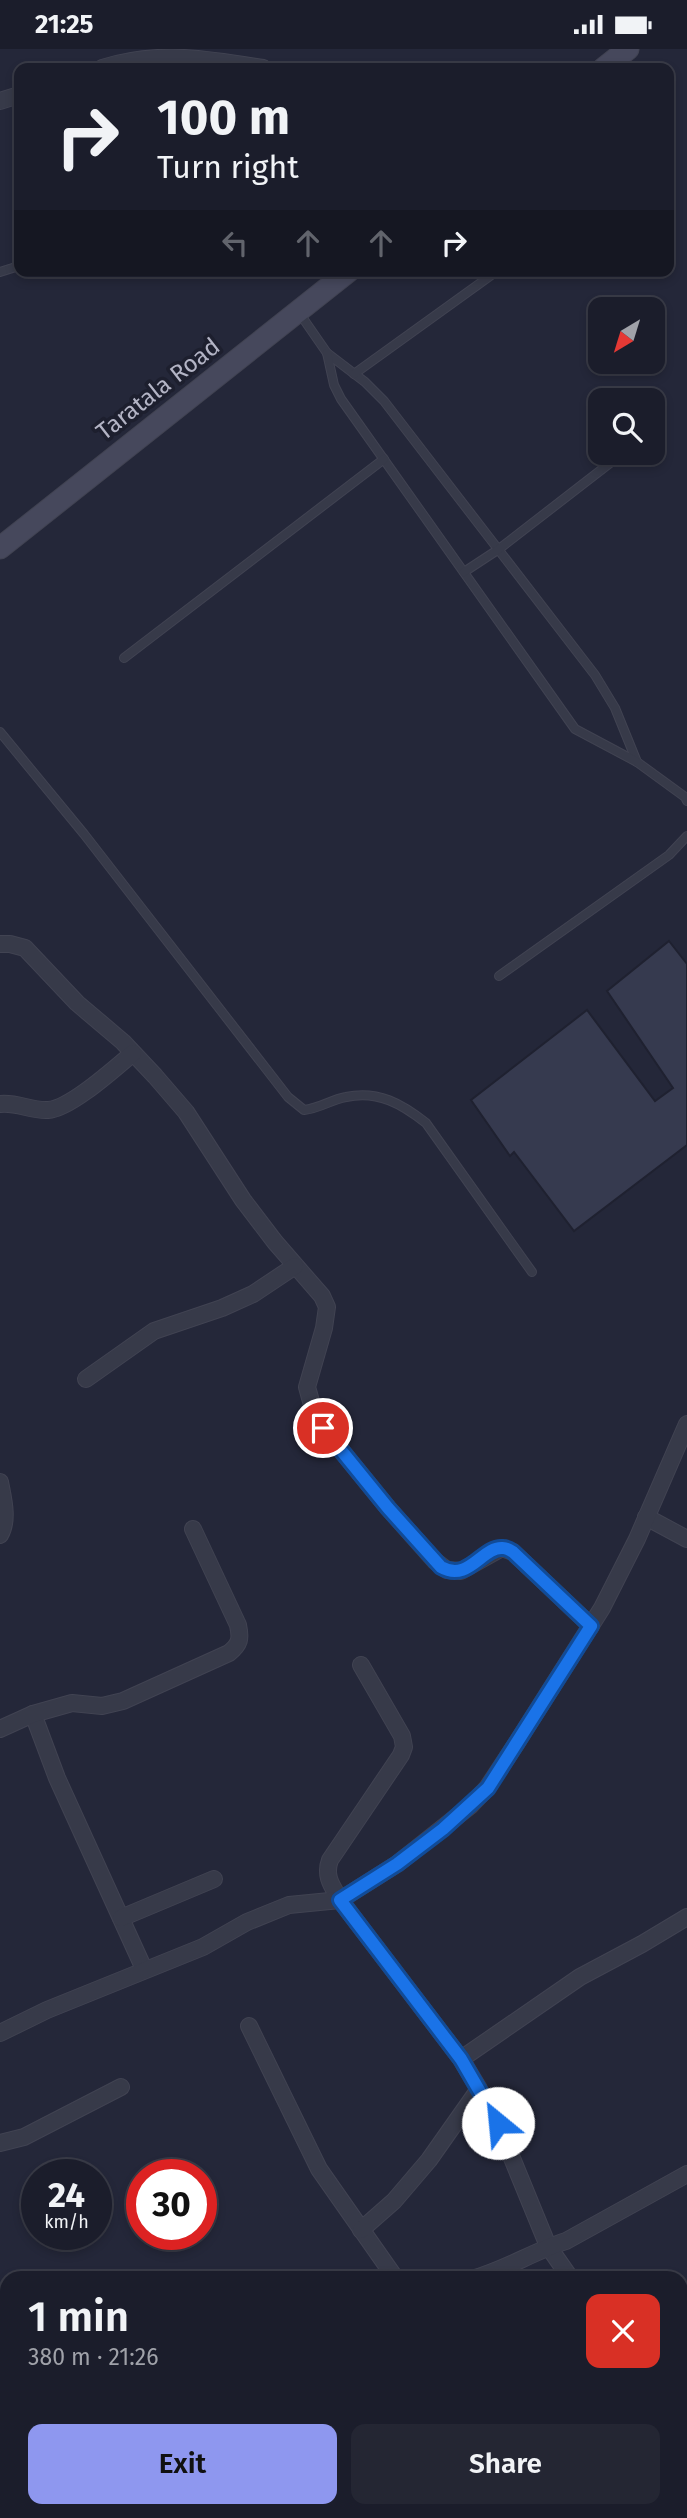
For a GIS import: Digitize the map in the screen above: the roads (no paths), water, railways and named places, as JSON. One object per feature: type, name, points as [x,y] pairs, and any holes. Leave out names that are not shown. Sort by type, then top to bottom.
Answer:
[{"type":"street","points":[[610,63],[628,49]]},
{"type":"street","points":[[119,63],[164,56],[222,63]]},
{"type":"street","name":"Taratala Road","points":[[0,548],[341,277]]},
{"type":"street","points":[[0,944],[25,948],[77,1003],[133,1053],[186,1112],[243,1200],[295,1266],[323,1296],[327,1307],[324,1328],[307,1387],[323,1428],[357,1471],[441,1567],[461,1571],[495,1550],[502,1548],[513,1552],[591,1626]]},
{"type":"street","points":[[0,1104],[11,1103],[39,1110],[62,1107],[133,1053]]},
{"type":"street","points":[[86,1379],[154,1331],[222,1308],[253,1294],[295,1266]]},
{"type":"street","points":[[0,2033],[47,2010],[203,1947],[247,1922],[289,1905],[340,1900],[397,1864],[443,1829],[488,1788],[591,1626],[631,1551],[687,1424]]},
{"type":"street","points":[[0,1482],[4,1517],[0,1535]]},
{"type":"street","points":[[646,1517],[687,1539]]},
{"type":"street","points":[[0,1729],[33,1714],[72,1703],[102,1706],[123,1701],[217,1659],[237,1646],[240,1638],[238,1626],[192,1529]]},
{"type":"street","points":[[361,1665],[402,1736],[404,1747],[330,1860],[326,1870],[328,1879],[340,1900],[461,2059],[498,2123],[548,2246],[565,2271]]},
{"type":"street","points":[[33,1714],[57,1778],[144,1969]]},
{"type":"street","points":[[121,1918],[214,1879]]},
{"type":"street","points":[[461,2059],[580,1977],[687,1916]]},
{"type":"street","points":[[249,2026],[319,2169],[390,2271]]},
{"type":"street","points":[[0,2143],[24,2137],[121,2088]]},
{"type":"street","points":[[361,2230],[394,2201],[429,2160],[479,2089]]},
{"type":"street","points":[[496,2271],[548,2246],[566,2241],[687,2174]]},
{"type":"lane","points":[[354,374],[489,277]]},
{"type":"lane","points":[[298,311],[327,353],[384,401],[595,675],[615,708],[637,762]]},
{"type":"lane","points":[[327,353],[334,385],[341,399],[575,729],[637,762],[687,801]]},
{"type":"lane","points":[[124,658],[384,459]]},
{"type":"lane","points":[[464,572],[499,549],[608,465]]},
{"type":"lane","points":[[0,732],[84,834],[288,1097],[304,1110],[319,1109],[343,1097],[365,1095],[388,1099],[410,1110],[426,1123],[532,1272]]},
{"type":"lane","points":[[499,976],[669,855],[687,836]]}]
